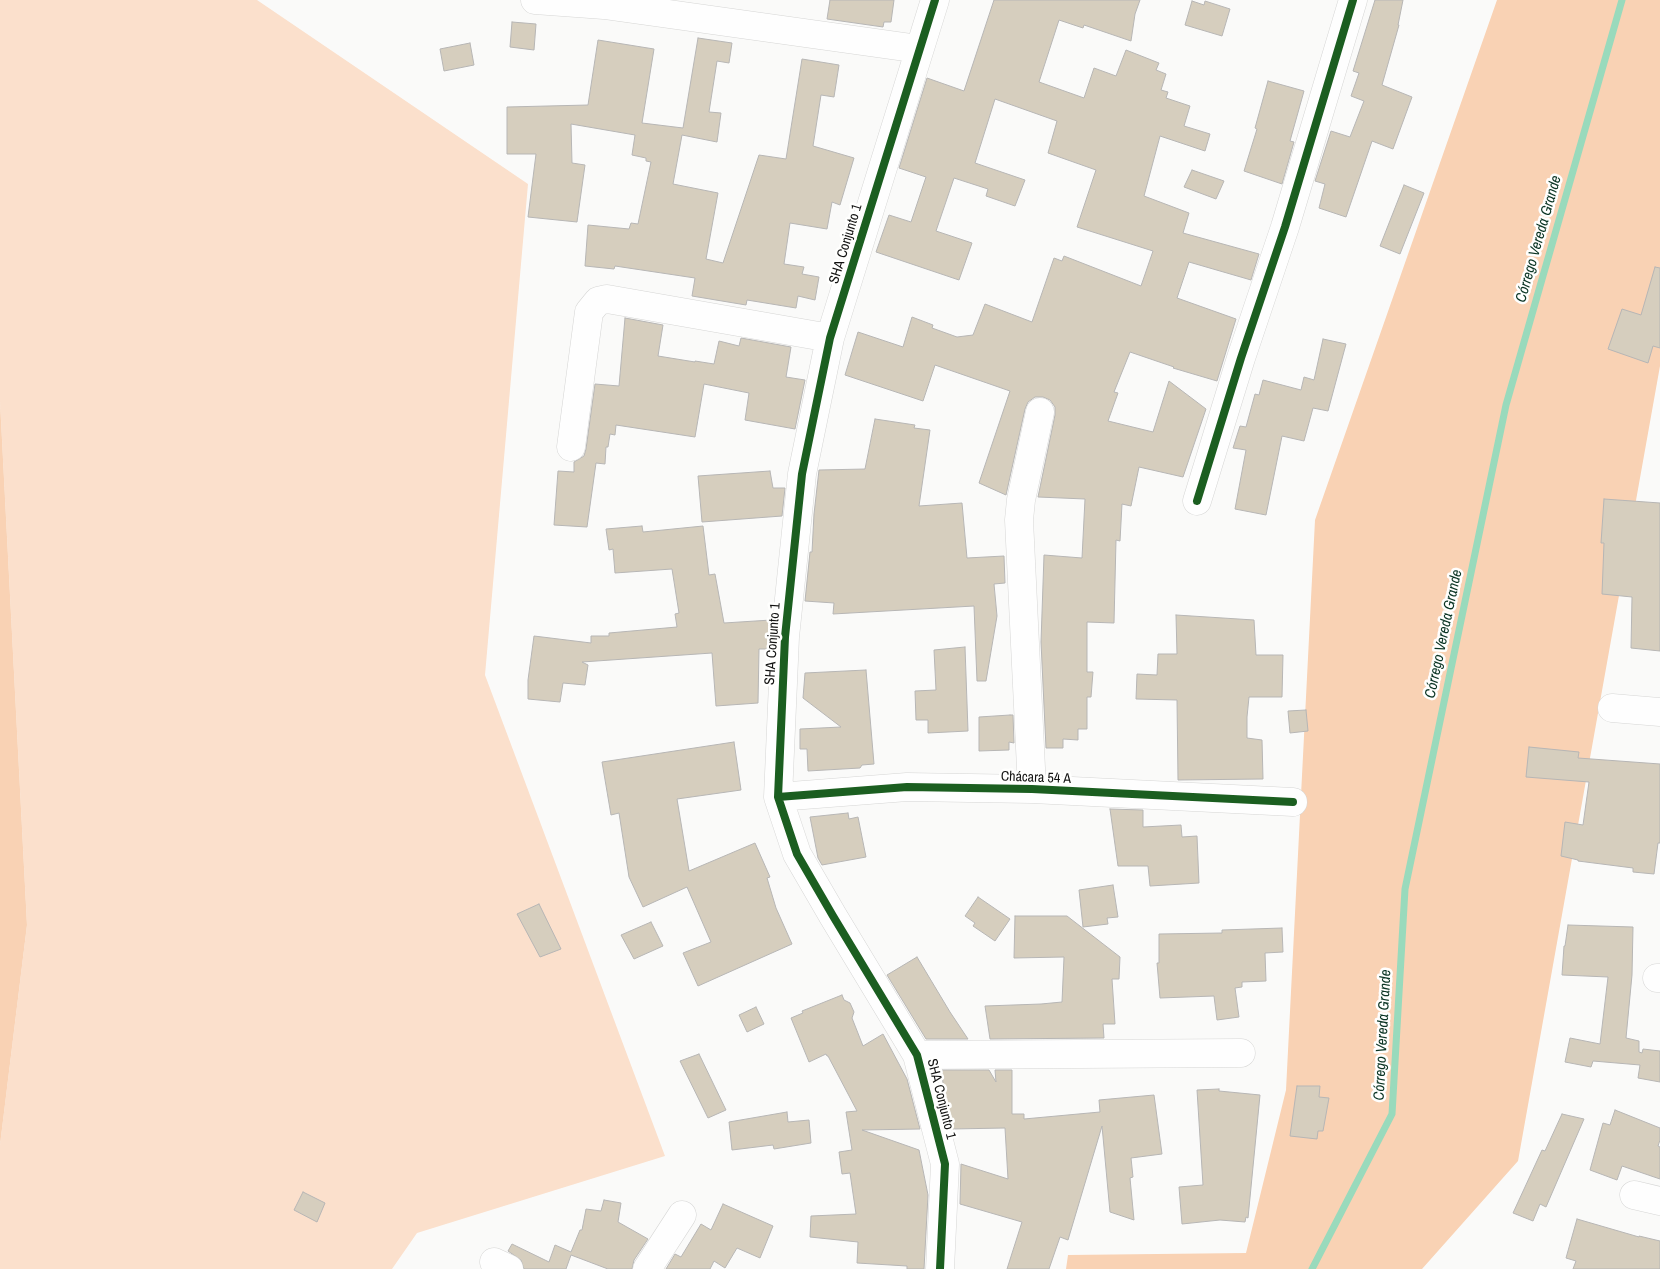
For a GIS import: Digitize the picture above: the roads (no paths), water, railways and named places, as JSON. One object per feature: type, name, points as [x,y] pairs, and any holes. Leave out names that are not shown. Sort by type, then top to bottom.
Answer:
[{"type":"street","points":[[535,0],[604,2],[918,49]]},
{"type":"street","name":"SHA Conjunto 1","points":[[935,0],[918,49],[830,338],[802,474],[785,637],[778,796],[797,854],[917,1054],[945,1164],[940,1269]]},
{"type":"street","points":[[1197,501],[1241,358],[1285,227],[1354,0]]},
{"type":"street","points":[[570,447],[589,312],[598,301],[607,299],[830,338]]},
{"type":"street","name":"Chácara 54 A","points":[[1032,790],[1019,520],[1021,500],[1040,412]]},
{"type":"street","points":[[1612,708],[1660,712]]},
{"type":"street","name":"Chácara 54 A","points":[[778,796],[908,787],[1032,790],[1293,802]]},
{"type":"street","points":[[917,1054],[1241,1053]]},
{"type":"street","points":[[646,1269],[682,1215]]},
{"type":"waterway","name":"Córrego Vereda Grande","points":[[1312,1269],[1392,1114],[1405,889],[1506,405],[1622,0]]}]
